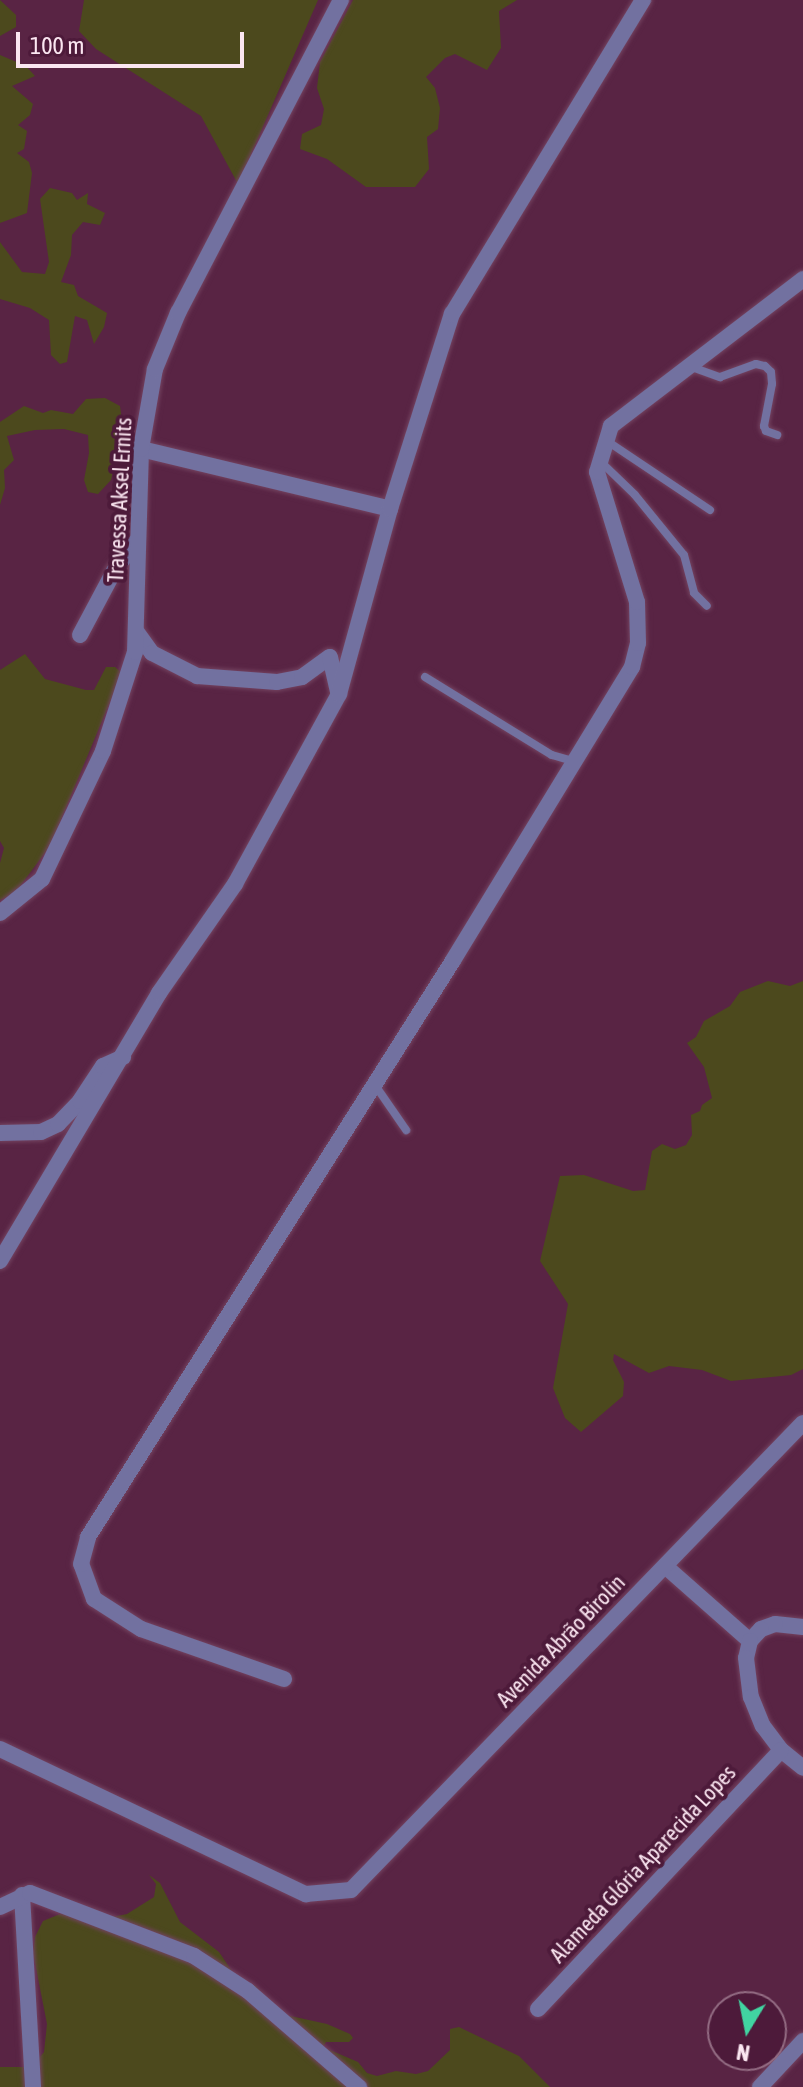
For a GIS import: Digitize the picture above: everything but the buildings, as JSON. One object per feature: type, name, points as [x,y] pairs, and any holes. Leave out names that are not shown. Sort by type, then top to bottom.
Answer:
[{"type":"street","name":"Travessa Aksel Ernits","points":[[0,913],[42,879],[103,751],[135,652],[141,449],[155,369],[178,313],[341,0]]},
{"type":"street","points":[[0,1261],[159,993],[235,884],[339,694],[390,509],[452,314],[643,0]]},
{"type":"street","points":[[284,1679],[141,1629],[94,1599],[81,1564],[88,1537],[375,1084],[632,667],[638,643],[637,602],[597,472],[611,426],[803,279]]},
{"type":"street","points":[[141,449],[390,509]]},
{"type":"street","points":[[80,635],[114,571],[138,539]]},
{"type":"street","points":[[136,631],[152,653],[197,676],[277,682],[302,677],[330,657],[339,694]]},
{"type":"street","points":[[0,1133],[41,1132],[58,1124],[80,1101],[103,1066],[123,1057]]},
{"type":"street","name":"Avenida Abrão Birolin","points":[[0,1749],[86,1793],[306,1894],[351,1890],[803,1423]]},
{"type":"street","points":[[665,1566],[750,1641]]},
{"type":"street","points":[[803,1627],[768,1626],[750,1641],[746,1658],[751,1697],[763,1726],[781,1750],[803,1768]]},
{"type":"street","name":"Alameda Glória Aparecida Lopes","points":[[538,2009],[781,1750]]},
{"type":"street","points":[[0,1907],[30,1893],[194,1956],[248,1991],[359,2087]]},
{"type":"street","points":[[22,1895],[33,2087]]},
{"type":"street","points":[[760,2087],[803,2041]]},
{"type":"lane","points":[[689,366],[720,377],[756,364],[765,366],[771,372],[772,384],[764,426],[766,431],[777,435]]},
{"type":"lane","points":[[606,441],[710,510]]},
{"type":"lane","points":[[600,462],[635,495],[684,555],[694,593],[707,606]]},
{"type":"lane","points":[[425,677],[552,755],[574,762]]},
{"type":"lane","points":[[375,1084],[406,1130]]},
{"type":"shaded area","points":[[0,0],[16,15],[16,27],[0,36]]},
{"type":"shaded area","points":[[84,0],[318,0],[238,184],[201,116],[96,49],[79,31]]},
{"type":"shaded area","points":[[353,0],[517,0],[499,11],[501,48],[487,70],[455,54],[445,58],[426,77],[435,88],[440,108],[438,129],[427,137],[429,169],[415,187],[366,187],[327,159],[300,149],[302,134],[321,125],[324,109],[317,88],[320,62]]},
{"type":"shaded area","points":[[0,55],[26,66],[35,76],[12,86],[33,104],[30,115],[18,125],[27,131],[24,149],[17,153],[29,162],[32,173],[27,213],[0,223]]},
{"type":"shaded area","points":[[50,188],[72,193],[77,200],[88,193],[87,204],[105,213],[100,225],[83,222],[72,235],[71,255],[61,282],[74,285],[78,296],[107,313],[104,327],[94,344],[87,320],[75,316],[67,362],[60,364],[51,355],[49,320],[30,308],[0,299],[0,242],[22,272],[45,274],[49,262],[40,199]]},
{"type":"shaded area","points":[[105,398],[120,406],[123,429],[111,480],[98,494],[88,492],[84,480],[89,453],[88,435],[64,429],[35,430],[7,436],[14,460],[4,470],[5,488],[0,505],[0,422],[24,406],[43,413],[51,410],[73,414],[86,399]]},
{"type":"shaded area","points":[[25,654],[45,679],[86,690],[94,690],[106,667],[115,667],[122,673],[50,846],[15,893],[0,900],[0,863],[4,848],[0,841],[0,670]]},
{"type":"shaded area","points":[[768,981],[790,986],[803,981],[803,1369],[791,1375],[731,1381],[702,1370],[669,1366],[649,1373],[614,1354],[613,1360],[624,1382],[623,1396],[581,1432],[565,1418],[553,1388],[568,1304],[540,1261],[560,1176],[584,1175],[633,1191],[645,1190],[652,1151],[662,1144],[675,1149],[686,1145],[692,1135],[691,1115],[700,1111],[702,1105],[712,1098],[704,1067],[687,1043],[696,1037],[704,1021],[730,1006],[740,992]]},
{"type":"shaded area","points":[[149,1875],[160,1883],[180,1922],[219,1952],[238,1980],[256,1986],[268,2003],[286,2015],[327,2024],[350,2034],[353,2038],[349,2042],[326,2042],[323,2047],[358,2062],[367,2073],[377,2076],[396,2071],[416,2074],[428,2071],[450,2050],[450,2029],[459,2027],[519,2056],[550,2087],[0,2087],[0,2067],[31,2067],[44,2052],[47,2024],[33,1953],[35,1937],[43,1921],[60,1914],[107,1918],[127,1914],[154,1897],[156,1884]]}]
